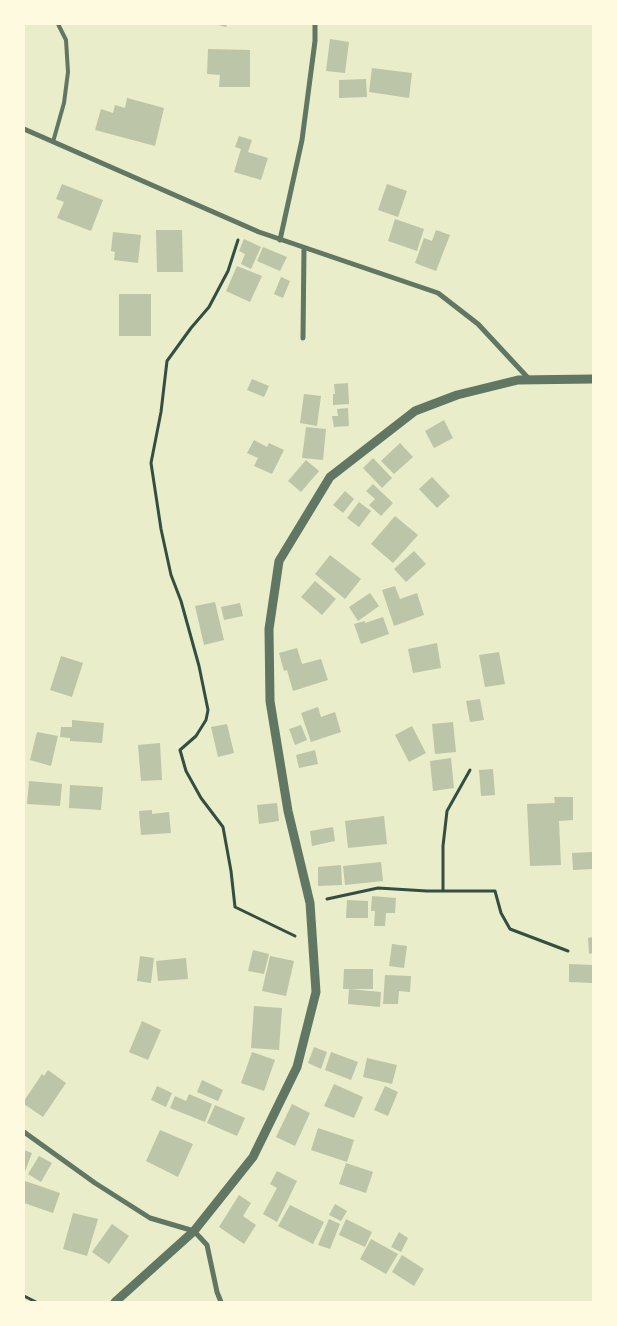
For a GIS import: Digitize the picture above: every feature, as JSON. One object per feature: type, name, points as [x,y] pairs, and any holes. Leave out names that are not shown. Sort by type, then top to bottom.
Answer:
[{"type":"street","points":[[280,240],[302,140],[316,40],[315,24]]},
{"type":"street","points":[[24,129],[280,240],[438,293],[478,324],[530,380]]},
{"type":"street","points":[[303,338],[304,248]]},
{"type":"street","points":[[115,1302],[194,1231],[254,1157],[297,1067],[316,992],[310,902],[288,811],[270,701],[269,629],[279,561],[330,477],[415,411],[457,394],[518,380],[593,379]]},
{"type":"street","points":[[24,1132],[95,1183],[150,1218],[194,1231],[207,1245],[221,1302]]},
{"type":"lane","points":[[53,142],[64,103],[68,72],[66,40],[58,24]]},
{"type":"path","points":[[243,225],[228,271],[209,307],[167,361],[161,412],[151,463],[161,529],[171,575],[181,601],[199,666],[208,710],[206,720],[196,736],[180,750],[186,771],[200,798],[223,827],[235,907],[313,944]]},
{"type":"path","points":[[443,892],[443,846],[447,811],[470,770]]},
{"type":"path","points":[[310,902],[378,888],[443,892],[495,891],[501,913],[510,929],[568,950]]},
{"type":"path","points":[[24,1296],[36,1302]]},
{"type":"building","points":[[214,24],[227,24],[226,27]]},
{"type":"building","points":[[330,39],[349,42],[345,73],[326,71]]},
{"type":"building","points":[[208,49],[250,50],[250,87],[219,87],[220,75],[207,74]]},
{"type":"building","points":[[372,68],[412,73],[409,98],[369,92]]},
{"type":"building","points":[[366,79],[367,97],[339,98],[339,80]]},
{"type":"building","points":[[127,98],[164,108],[155,146],[95,130],[101,109],[113,113],[115,105],[125,108]]},
{"type":"building","points":[[239,136],[252,140],[248,152],[268,158],[261,180],[234,172],[241,149],[235,147]]},
{"type":"building","points":[[62,184],[103,200],[91,231],[57,218],[64,202],[56,199]]},
{"type":"building","points":[[387,184],[407,191],[398,217],[378,210]]},
{"type":"building","points":[[395,219],[424,229],[417,251],[388,241]]},
{"type":"building","points":[[156,230],[182,230],[183,272],[157,272]]},
{"type":"building","points":[[436,230],[450,235],[436,271],[415,263],[424,238],[432,241]]},
{"type":"building","points":[[113,232],[141,235],[138,263],[114,260],[115,252],[111,251]]},
{"type":"building","points":[[244,239],[261,247],[251,269],[241,264],[245,254],[239,251]]},
{"type":"building","points":[[263,247],[287,257],[280,271],[257,261]]},
{"type":"building","points":[[237,266],[262,276],[250,302],[226,291]]},
{"type":"building","points":[[281,277],[290,281],[283,298],[274,294]]},
{"type":"building","points":[[119,294],[151,294],[151,336],[119,336]]},
{"type":"building","points":[[252,379],[269,386],[264,397],[247,390]]},
{"type":"building","points":[[348,383],[349,404],[333,405],[334,384]]},
{"type":"building","points":[[304,394],[321,396],[317,426],[300,423]]},
{"type":"building","points":[[348,408],[349,426],[334,427],[332,416],[338,416],[337,409]]},
{"type":"building","points":[[444,420],[453,438],[434,448],[425,431]]},
{"type":"building","points":[[306,427],[326,429],[323,460],[302,458]]},
{"type":"building","points":[[254,440],[267,447],[269,443],[284,450],[272,474],[254,466],[258,458],[247,453]]},
{"type":"building","points":[[400,443],[413,457],[394,474],[381,461]]},
{"type":"building","points":[[373,458],[392,478],[382,488],[363,468]]},
{"type":"building","points":[[306,460],[319,471],[301,492],[288,481]]},
{"type":"building","points":[[432,477],[450,496],[437,508],[419,489]]},
{"type":"building","points":[[373,484],[393,503],[381,516],[369,505],[375,499],[366,491]]},
{"type":"building","points":[[345,491],[354,499],[343,513],[333,505]]},
{"type":"building","points":[[359,502],[371,511],[359,527],[347,518]]},
{"type":"building","points":[[395,516],[418,535],[393,563],[371,544]]},
{"type":"building","points":[[414,551],[426,564],[406,582],[394,569]]},
{"type":"building","points":[[330,555],[361,579],[345,599],[315,574]]},
{"type":"building","points":[[315,581],[336,599],[322,615],[301,597]]},
{"type":"building","points":[[395,586],[400,599],[417,593],[424,615],[394,626],[382,590]]},
{"type":"building","points":[[370,593],[379,606],[358,621],[349,607]]},
{"type":"building","points":[[215,602],[224,640],[204,645],[195,606]]},
{"type":"building","points":[[240,603],[243,616],[224,620],[221,607]]},
{"type":"building","points":[[383,617],[389,634],[361,644],[354,624],[365,621],[365,623]]},
{"type":"building","points":[[437,643],[441,668],[413,673],[408,649]]},
{"type":"building","points":[[297,648],[302,664],[321,659],[328,680],[293,691],[287,670],[284,671],[279,653]]},
{"type":"building","points":[[499,652],[505,684],[485,687],[479,655]]},
{"type":"building","points":[[61,656],[83,663],[72,697],[50,690]]},
{"type":"building","points":[[480,699],[484,720],[470,722],[466,701]]},
{"type":"building","points":[[318,707],[321,717],[335,712],[341,732],[311,742],[301,713]]},
{"type":"building","points":[[72,720],[104,723],[102,743],[70,741],[70,738],[60,737],[61,727],[72,727]]},
{"type":"building","points":[[453,722],[456,752],[435,754],[432,724]]},
{"type":"building","points":[[227,724],[234,753],[218,757],[211,727]]},
{"type":"building","points":[[301,725],[307,740],[295,745],[289,729]]},
{"type":"building","points":[[412,726],[426,753],[409,762],[395,735]]},
{"type":"building","points":[[37,732],[58,736],[51,766],[30,760]]},
{"type":"building","points":[[160,743],[162,780],[141,781],[138,745]]},
{"type":"building","points":[[315,750],[318,764],[299,768],[296,755]]},
{"type":"building","points":[[451,758],[454,788],[433,791],[430,761]]},
{"type":"building","points":[[493,769],[495,795],[481,796],[479,770]]},
{"type":"building","points":[[29,781],[62,784],[60,806],[27,804]]},
{"type":"building","points":[[70,785],[103,787],[101,810],[69,808]]},
{"type":"building","points":[[554,797],[573,797],[573,820],[559,821],[561,865],[530,866],[527,804],[555,803]]},
{"type":"building","points":[[277,803],[279,821],[259,824],[257,805]]},
{"type":"building","points":[[152,810],[152,814],[169,812],[171,833],[141,835],[139,811]]},
{"type":"building","points":[[384,816],[387,844],[348,848],[345,821]]},
{"type":"building","points":[[333,827],[335,841],[312,846],[310,831]]},
{"type":"building","points":[[593,852],[593,869],[573,870],[572,853]]},
{"type":"building","points":[[381,862],[383,881],[345,885],[343,866]]},
{"type":"building","points":[[341,865],[342,885],[318,886],[318,867]]},
{"type":"building","points":[[372,896],[396,898],[395,913],[386,913],[385,926],[374,926],[375,911],[371,911]]},
{"type":"building","points":[[347,900],[368,901],[368,918],[346,918]]},
{"type":"building","points":[[593,937],[593,953],[589,954],[588,938]]},
{"type":"building","points":[[392,944],[407,946],[404,968],[389,966]]},
{"type":"building","points":[[253,950],[269,954],[264,974],[248,971]]},
{"type":"building","points":[[140,956],[154,958],[151,983],[137,981]]},
{"type":"building","points":[[270,956],[294,961],[286,996],[262,991]]},
{"type":"building","points":[[186,958],[188,979],[158,981],[156,961]]},
{"type":"building","points":[[569,964],[593,965],[593,983],[569,982]]},
{"type":"building","points":[[344,969],[373,969],[373,989],[343,989]]},
{"type":"building","points":[[385,975],[411,976],[410,992],[399,991],[398,1004],[383,1004]]},
{"type":"building","points":[[349,989],[381,992],[380,1007],[348,1004]]},
{"type":"building","points":[[254,1006],[282,1008],[279,1050],[251,1048]]},
{"type":"building","points":[[142,1021],[161,1030],[148,1060],[129,1052]]},
{"type":"building","points":[[314,1047],[327,1052],[321,1069],[308,1063]]},
{"type":"building","points":[[252,1052],[275,1060],[264,1091],[241,1083]]},
{"type":"building","points":[[331,1052],[358,1062],[351,1080],[325,1070]]},
{"type":"building","points":[[367,1058],[397,1065],[392,1084],[363,1077]]},
{"type":"building","points":[[48,1070],[66,1083],[43,1117],[24,1104],[24,1101],[42,1074],[44,1076]]},
{"type":"building","points":[[202,1080],[223,1090],[218,1101],[197,1092]]},
{"type":"building","points":[[334,1084],[363,1097],[354,1118],[324,1106]]},
{"type":"building","points":[[157,1086],[172,1093],[166,1107],[151,1100]]},
{"type":"building","points":[[385,1086],[398,1092],[388,1116],[374,1110]]},
{"type":"building","points":[[189,1094],[212,1104],[205,1122],[170,1108],[175,1096],[186,1101]]},
{"type":"building","points":[[292,1104],[310,1113],[295,1146],[276,1137]]},
{"type":"building","points":[[215,1105],[245,1118],[237,1136],[207,1123]]},
{"type":"building","points":[[318,1128],[354,1140],[347,1162],[311,1150]]},
{"type":"building","points":[[160,1130],[193,1144],[178,1177],[146,1161]]},
{"type":"building","points":[[24,1150],[32,1153],[24,1174]]},
{"type":"building","points":[[39,1156],[52,1163],[41,1182],[28,1174]]},
{"type":"building","points":[[346,1163],[373,1172],[366,1193],[339,1184]]},
{"type":"building","points":[[277,1171],[297,1181],[277,1222],[263,1214],[277,1188],[270,1184]]},
{"type":"building","points":[[25,1181],[60,1193],[53,1213],[24,1203]]},
{"type":"building","points":[[239,1195],[251,1203],[243,1216],[256,1225],[244,1244],[219,1227]]},
{"type":"building","points":[[335,1204],[347,1211],[341,1221],[329,1215]]},
{"type":"building","points":[[290,1205],[324,1222],[313,1244],[278,1226]]},
{"type":"building","points":[[73,1213],[98,1219],[87,1256],[63,1249]]},
{"type":"building","points":[[329,1219],[340,1224],[330,1249],[318,1245]]},
{"type":"building","points":[[346,1219],[372,1232],[365,1247],[339,1235]]},
{"type":"building","points":[[112,1224],[129,1236],[109,1264],[92,1252]]},
{"type":"building","points":[[399,1232],[408,1238],[401,1252],[391,1247]]},
{"type":"building","points":[[371,1239],[398,1254],[386,1274],[360,1259]]},
{"type":"building","points":[[402,1255],[424,1269],[414,1286],[392,1272]]}]
